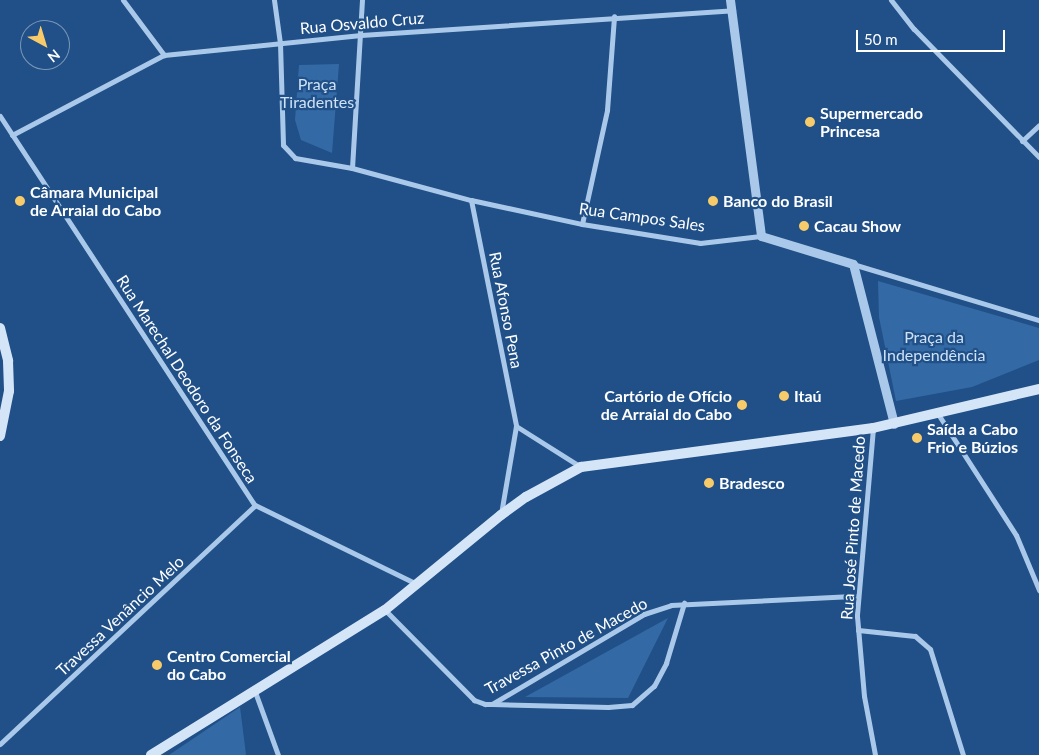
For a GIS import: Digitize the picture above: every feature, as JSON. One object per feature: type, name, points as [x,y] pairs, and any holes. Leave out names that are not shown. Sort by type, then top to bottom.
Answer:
[{"type":"main road","points":[[0,328],[8,361],[9,391],[0,436]]},
{"type":"main road","points":[[151,755],[254,689],[385,610],[501,515],[526,497],[581,467],[873,428],[1039,389]]},
{"type":"street","points":[[123,0],[164,56]]},
{"type":"street","points":[[274,0],[280,43]]},
{"type":"street","points":[[352,168],[362,35],[362,0]]},
{"type":"street","points":[[730,0],[733,10],[760,236]]},
{"type":"street","points":[[891,0],[914,29],[1039,157]]},
{"type":"street","name":"Rua Osvaldo Cruz","points":[[12,135],[164,56],[362,35],[614,16],[733,10]]},
{"type":"street","points":[[582,224],[607,110],[614,16]]},
{"type":"street","name":"Rua Campos Sales","points":[[280,43],[283,145],[295,158],[352,168],[472,200],[582,224],[700,244],[760,236],[853,264]]},
{"type":"street","name":"Rua Marechal Deodoro da Fonseca","points":[[0,116],[255,505],[417,584]]},
{"type":"street","points":[[1022,141],[1039,125]]},
{"type":"street","name":"Rua Afonso Pena","points":[[472,200],[516,426],[501,515]]},
{"type":"street","points":[[853,264],[1039,320]]},
{"type":"street","points":[[853,264],[894,424]]},
{"type":"street","points":[[938,414],[1016,534],[1039,590]]},
{"type":"street","points":[[516,426],[581,467]]},
{"type":"street","name":"Rua José Pinto de Macedo","points":[[873,428],[858,596],[858,630],[864,696],[875,755]]},
{"type":"street","name":"Travessa Venâncio Melo","points":[[0,744],[255,505]]},
{"type":"street","name":"Travessa Pinto de Macedo","points":[[385,610],[474,700],[492,704],[644,614],[684,603],[858,596]]},
{"type":"street","points":[[492,704],[608,707],[632,705],[654,686],[666,663],[684,603]]},
{"type":"street","name":"Rua José Pinto de Macedo","points":[[858,630],[915,636],[930,649],[965,754]]},
{"type":"street","points":[[254,689],[278,755]]},
{"type":"green space","name":"Praça Tiradentes","points":[[339,64],[332,153],[301,140],[295,120],[299,65]]},
{"type":"green space","name":"Praça da Independência","points":[[878,281],[1039,328],[1039,360],[972,387],[896,401],[879,317]]},
{"type":"green space","points":[[668,618],[628,698],[525,697]]},
{"type":"green space","points":[[240,707],[246,755],[169,755]]},
{"type":"place","name":"Supermercado Princesa","points":[[810,122]]},
{"type":"place","name":"Câmara Municipal de Arraial do Cabo","points":[[20,201]]},
{"type":"place","name":"Banco do Brasil","points":[[713,201]]},
{"type":"place","name":"Cacau Show","points":[[804,226]]},
{"type":"place","name":"Itaú","points":[[784,396]]},
{"type":"place","name":"Cartório de Ofício de Arraial do Cabo","points":[[742,405]]},
{"type":"place","name":"Saída a Cabo Frio e Búzios","points":[[917,438]]},
{"type":"place","name":"Bradesco","points":[[709,483]]},
{"type":"place","name":"Centro Comercial do Cabo","points":[[157,665]]}]
